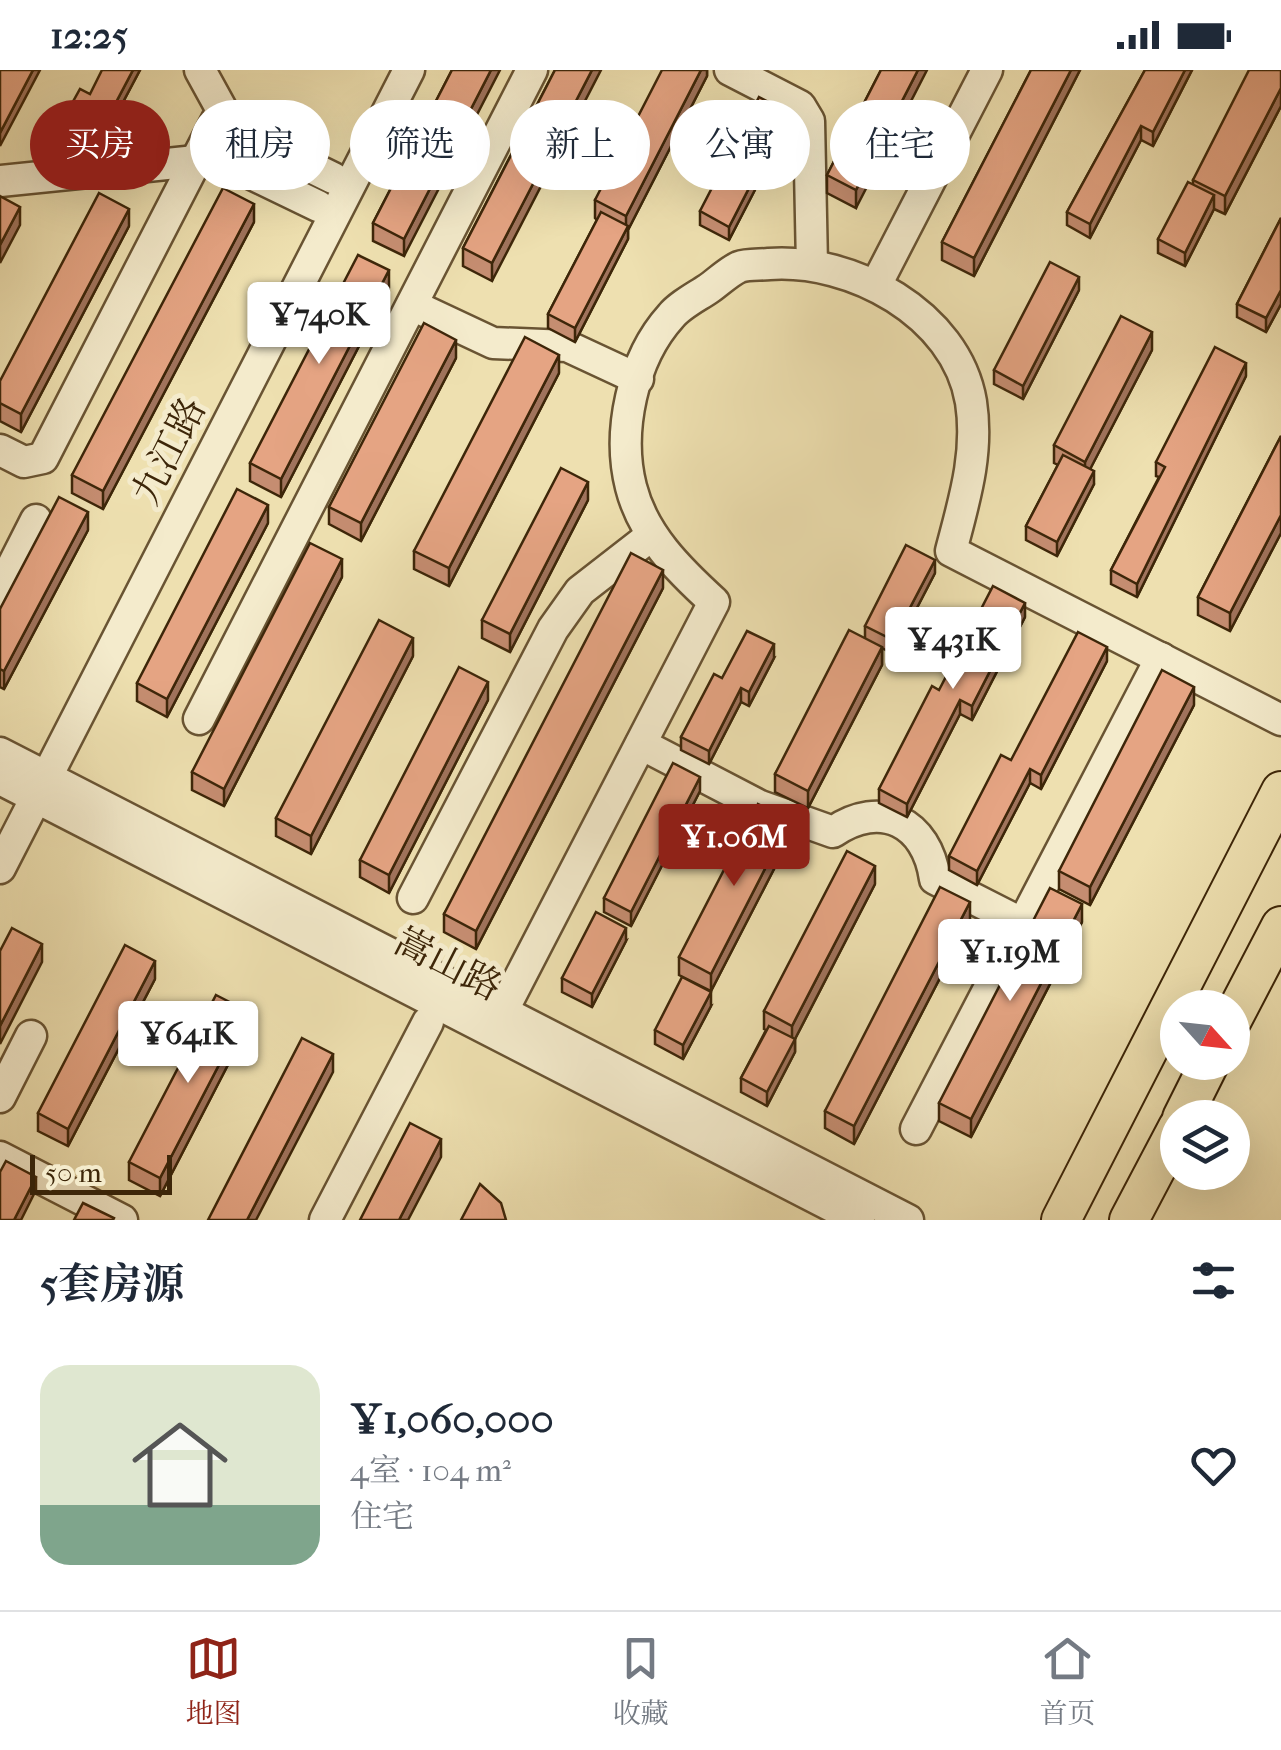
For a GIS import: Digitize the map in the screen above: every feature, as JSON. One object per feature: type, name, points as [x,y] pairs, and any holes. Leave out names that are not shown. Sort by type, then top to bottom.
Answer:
[{"type":"main road","points":[[1061,1220],[1281,791]]},
{"type":"main road","points":[[1248,990],[1281,926]]},
{"type":"main road","points":[[1129,1220],[1160,1161]]},
{"type":"street","points":[[200,70],[216,100]]},
{"type":"street","name":"九江路","points":[[0,868],[19,796],[388,70]]},
{"type":"street","name":"九江路","points":[[19,796],[409,70]]},
{"type":"street","points":[[199,719],[532,70]]},
{"type":"street","points":[[730,70],[800,106],[809,121],[812,265]]},
{"type":"street","points":[[876,285],[987,70]]},
{"type":"street","points":[[0,181],[190,156]]},
{"type":"street","points":[[0,450],[24,462],[44,458],[190,173]]},
{"type":"street","points":[[281,190],[318,206]]},
{"type":"street","points":[[502,1012],[714,602],[683,574],[652,535],[631,487],[625,420],[646,356],[672,315],[740,267],[812,265],[876,285],[922,318],[954,357],[970,398],[975,445],[951,551],[1281,720]]},
{"type":"street","points":[[412,304],[493,343],[567,346],[638,379]]},
{"type":"street","points":[[0,591],[36,520]]},
{"type":"street","points":[[412,898],[553,629],[580,591],[652,535]]},
{"type":"street","points":[[916,1129],[1161,658]]},
{"type":"street","points":[[640,744],[760,806],[833,832],[853,818],[871,814],[891,818],[926,843],[935,879],[1023,924]]},
{"type":"street","points":[[0,753],[19,796],[502,1012],[908,1220]]},
{"type":"street","name":"嵩山路","points":[[19,796],[428,1022],[814,1220]]},
{"type":"street","name":"嵩山路","points":[[19,796],[859,1220]]},
{"type":"street","points":[[325,1220],[428,1022]]},
{"type":"street","points":[[0,1097],[31,1036]]},
{"type":"street","points":[[0,1158],[122,1220]]},
{"type":"building","points":[[0,70],[33,70],[0,133]]},
{"type":"building","points":[[102,70],[133,70],[117,100],[74,100],[80,89],[90,94]]},
{"type":"building","points":[[452,70],[491,70],[476,100],[437,100]]},
{"type":"building","points":[[555,70],[592,70],[576,100],[539,100]]},
{"type":"building","points":[[662,70],[701,70],[686,100],[670,100],[670,130],[650,169],[650,100],[647,100]]},
{"type":"building","points":[[881,70],[918,70],[902,100],[866,100]]},
{"type":"building","points":[[1031,70],[1071,70],[974,258],[942,242]]},
{"type":"building","points":[[1145,70],[1185,70],[1153,132],[1141,126],[1090,224],[1067,212]]},
{"type":"building","points":[[1249,70],[1281,70],[1281,88],[1225,196],[1193,180]]},
{"type":"building","points":[[510,157],[510,190],[530,190],[492,263],[463,248]]},
{"type":"building","points":[[1188,182],[1214,195],[1185,253],[1158,239]]},
{"type":"building","points":[[222,190],[254,204],[103,491],[72,475]]},
{"type":"building","points":[[390,190],[429,190],[404,239],[373,223]]},
{"type":"building","points":[[600,190],[639,190],[626,216],[595,200]]},
{"type":"building","points":[[711,190],[748,190],[729,227],[700,211]]},
{"type":"building","points":[[99,193],[129,209],[21,414],[0,403],[0,381]]},
{"type":"building","points":[[0,196],[20,207],[0,245]]},
{"type":"building","points":[[601,212],[628,226],[575,328],[548,314]]},
{"type":"building","points":[[1281,218],[1281,290],[1266,318],[1237,304]]},
{"type":"building","points":[[358,255],[389,270],[281,479],[250,463]]},
{"type":"building","points":[[1050,262],[1079,277],[1023,386],[994,370]]},
{"type":"building","points":[[1121,316],[1152,332],[1085,462],[1054,445]]},
{"type":"building","points":[[424,323],[456,340],[361,523],[329,507]]},
{"type":"building","points":[[525,337],[559,355],[449,568],[414,551]]},
{"type":"building","points":[[1215,347],[1246,363],[1137,584],[1111,570],[1165,467],[1156,462]]},
{"type":"building","points":[[1281,436],[1281,515],[1230,613],[1198,597]]},
{"type":"building","points":[[1063,455],[1094,471],[1057,542],[1026,526]]},
{"type":"building","points":[[561,468],[588,482],[510,634],[482,620]]},
{"type":"building","points":[[237,489],[268,505],[167,699],[137,683]]},
{"type":"building","points":[[59,497],[88,512],[4,671],[0,669],[0,609]]},
{"type":"building","points":[[310,543],[342,559],[224,789],[192,772]]},
{"type":"building","points":[[906,545],[935,560],[893,640],[865,626]]},
{"type":"building","points":[[631,553],[663,570],[476,931],[444,914]]},
{"type":"building","points":[[993,586],[1025,603],[972,706],[960,700],[907,804],[879,789],[932,686],[939,690]]},
{"type":"building","points":[[379,620],[413,638],[311,836],[276,818]]},
{"type":"building","points":[[849,630],[882,647],[808,791],[775,774]]},
{"type":"building","points":[[747,631],[774,644],[749,692],[741,688],[709,751],[681,737],[714,674],[722,678]]},
{"type":"building","points":[[1078,632],[1107,647],[1041,775],[1030,769],[977,871],[949,856],[1001,755],[1011,760]]},
{"type":"building","points":[[459,667],[488,682],[389,875],[360,860]]},
{"type":"building","points":[[1162,670],[1194,687],[1090,887],[1059,871]]},
{"type":"building","points":[[673,763],[700,777],[631,912],[604,898]]},
{"type":"building","points":[[758,804],[790,820],[711,974],[679,957]]},
{"type":"building","points":[[847,851],[875,866],[792,1026],[764,1011]]},
{"type":"building","points":[[940,887],[970,902],[854,1126],[825,1111]]},
{"type":"building","points":[[1050,888],[1082,904],[971,1119],[939,1103]]},
{"type":"building","points":[[596,912],[626,928],[592,994],[562,978]]},
{"type":"building","points":[[12,928],[42,944],[0,1026],[0,951]]},
{"type":"building","points":[[125,945],[155,961],[68,1129],[38,1113]]},
{"type":"building","points":[[682,977],[711,992],[683,1045],[655,1030]]},
{"type":"building","points":[[216,995],[247,1011],[160,1178],[129,1162]]},
{"type":"building","points":[[769,1026],[795,1039],[767,1092],[741,1078]]},
{"type":"building","points":[[302,1038],[333,1054],[247,1220],[208,1220]]},
{"type":"building","points":[[410,1123],[441,1139],[399,1220],[360,1220]]},
{"type":"building","points":[[6,1161],[36,1177],[14,1220],[0,1220],[0,1172]]},
{"type":"building","points":[[480,1184],[501,1203],[506,1220],[461,1220]]},
{"type":"building","points":[[83,1203],[114,1218],[113,1220],[74,1220]]}]
